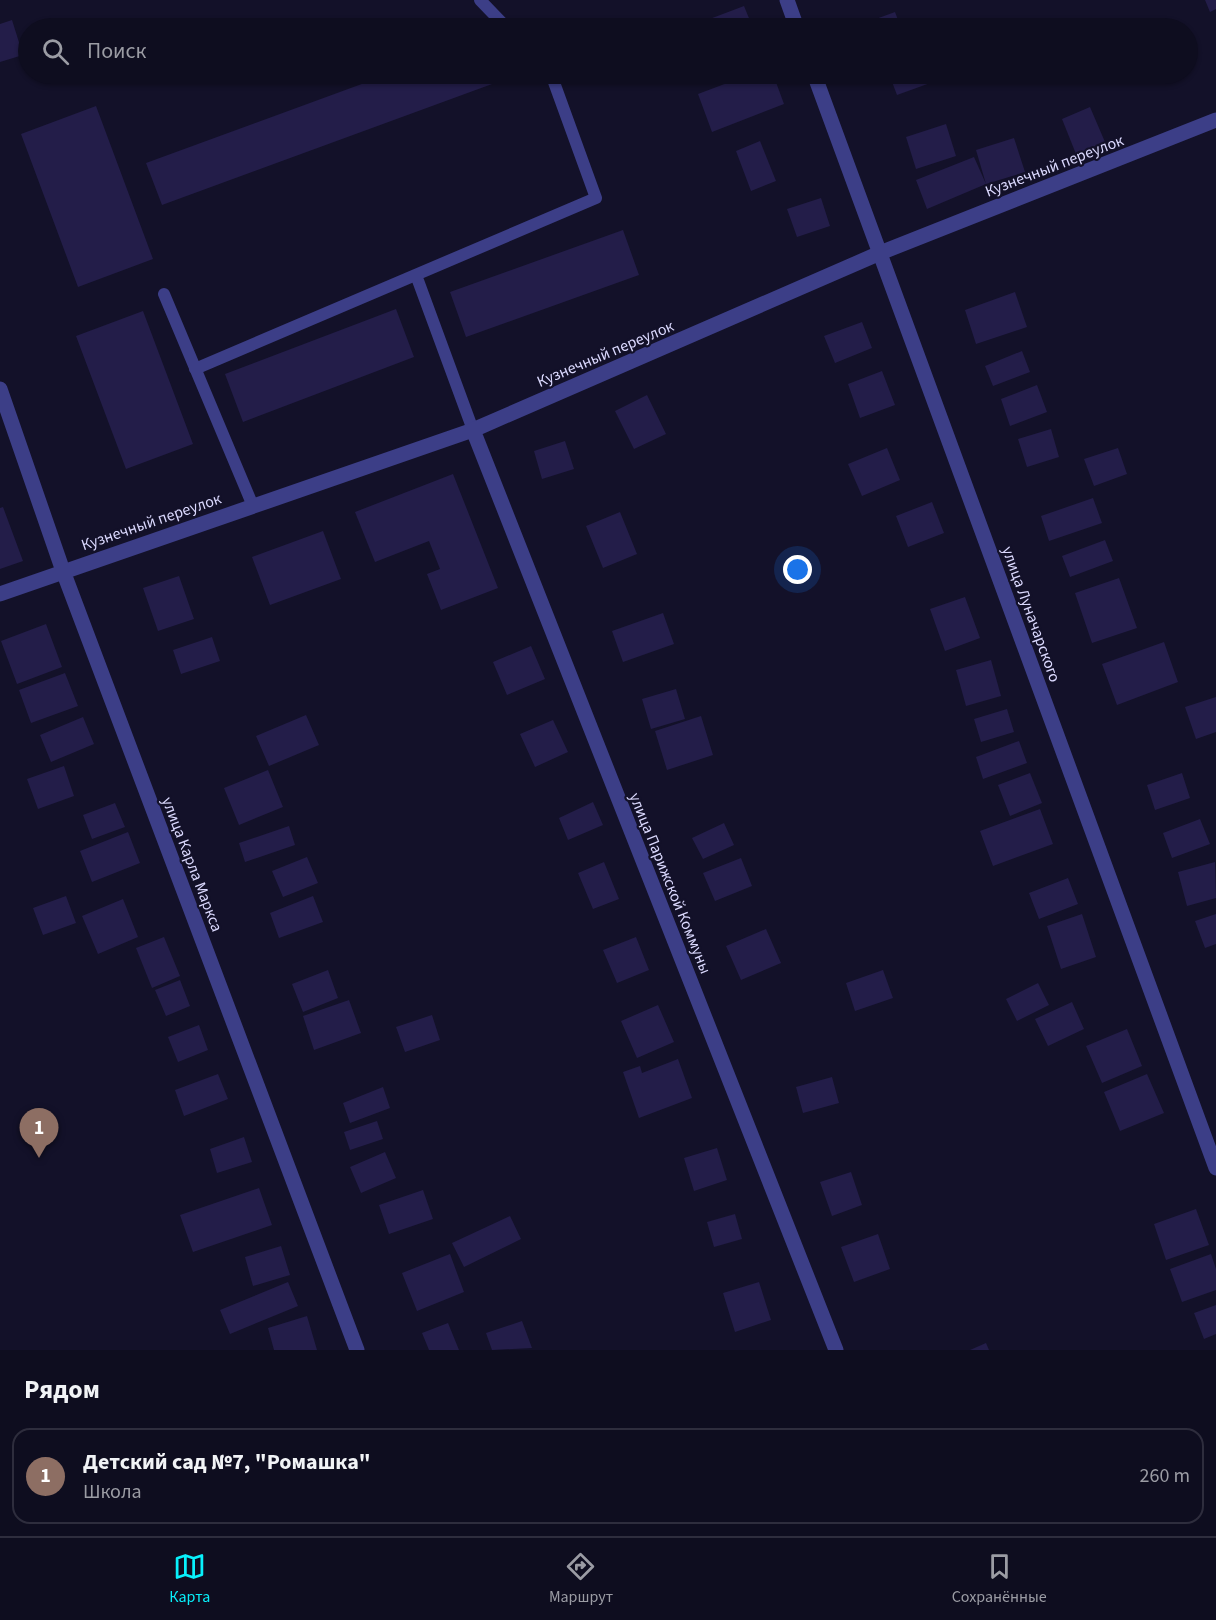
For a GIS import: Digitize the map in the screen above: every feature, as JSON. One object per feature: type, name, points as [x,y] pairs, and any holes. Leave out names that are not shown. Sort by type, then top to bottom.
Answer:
[{"type":"street","points":[[787,0],[793,18]]},
{"type":"street","name":"улица Луначарского","points":[[818,84],[1216,1168]]},
{"type":"street","name":"Кузнечный переулок","points":[[0,594],[473,430],[880,253],[1216,120]]},
{"type":"street","name":"улица Карла Маркса","points":[[0,389],[63,571],[357,1350]]},
{"type":"street","name":"улица Парижской Коммуны","points":[[473,430],[836,1350]]},
{"type":"lane","points":[[480,0],[497,18]]},
{"type":"lane","points":[[195,369],[596,198],[555,84]]},
{"type":"lane","points":[[416,275],[473,430]]},
{"type":"lane","points":[[164,294],[253,506]]},
{"type":"building","points":[[1205,0],[1216,0],[1216,9],[1210,12]]},
{"type":"building","points":[[744,6],[749,18],[712,18]]},
{"type":"building","points":[[895,12],[897,18],[879,18]]},
{"type":"building","points":[[12,20],[18,39],[18,57],[0,62],[0,24]]},
{"type":"building","points":[[362,84],[492,84],[162,205],[146,163]]},
{"type":"building","points":[[724,84],[777,84],[784,104],[712,132],[698,94]]},
{"type":"building","points":[[893,84],[927,84],[897,95]]},
{"type":"building","points":[[96,106],[153,259],[78,287],[21,134]]},
{"type":"building","points":[[1090,107],[1105,142],[1076,154],[1062,119]]},
{"type":"building","points":[[946,124],[956,156],[916,169],[906,137]]},
{"type":"building","points":[[1014,138],[1025,172],[986,184],[976,150]]},
{"type":"building","points":[[760,141],[776,181],[751,191],[736,151]]},
{"type":"building","points":[[974,157],[986,184],[927,209],[916,180]]},
{"type":"building","points":[[821,198],[830,226],[797,237],[787,209]]},
{"type":"building","points":[[623,230],[639,275],[466,337],[450,292]]},
{"type":"building","points":[[1015,292],[1027,327],[976,344],[965,310]]},
{"type":"building","points":[[396,309],[414,357],[243,422],[225,374]]},
{"type":"building","points":[[143,311],[193,444],[126,469],[76,336]]},
{"type":"building","points":[[862,322],[872,348],[835,363],[824,336]]},
{"type":"building","points":[[1022,351],[1030,372],[993,386],[985,366]]},
{"type":"building","points":[[882,371],[895,405],[860,418],[848,384]]},
{"type":"building","points":[[1037,385],[1047,412],[1010,426],[1001,399]]},
{"type":"building","points":[[647,395],[666,434],[634,449],[615,411]]},
{"type":"building","points":[[1051,429],[1059,457],[1027,467],[1018,439]]},
{"type":"building","points":[[565,441],[574,469],[542,479],[534,451]]},
{"type":"building","points":[[887,448],[900,480],[862,496],[848,464]]},
{"type":"building","points":[[1118,448],[1127,474],[1094,486],[1084,459]]},
{"type":"building","points":[[453,474],[498,588],[441,610],[427,574],[440,569],[429,541],[375,562],[355,512]]},
{"type":"building","points":[[1093,498],[1102,523],[1049,541],[1041,516]]},
{"type":"building","points":[[932,502],[944,533],[908,547],[896,516]]},
{"type":"building","points":[[3,507],[23,561],[0,569],[0,508]]},
{"type":"building","points":[[620,512],[637,554],[603,568],[586,526]]},
{"type":"building","points":[[323,531],[341,579],[270,605],[252,557]]},
{"type":"building","points":[[1105,540],[1113,561],[1070,577],[1062,556]]},
{"type":"building","points":[[179,576],[194,619],[158,631],[143,588]]},
{"type":"building","points":[[1119,578],[1137,628],[1092,643],[1075,593]]},
{"type":"building","points":[[965,597],[980,638],[945,651],[930,609]]},
{"type":"building","points":[[663,613],[674,644],[623,662],[612,631]]},
{"type":"building","points":[[46,624],[62,667],[17,684],[1,641]]},
{"type":"building","points":[[212,637],[220,661],[181,674],[173,650]]},
{"type":"building","points":[[1164,642],[1178,682],[1117,705],[1102,664]]},
{"type":"building","points":[[531,646],[545,679],[507,695],[493,662]]},
{"type":"building","points":[[991,660],[1001,696],[966,706],[956,670]]},
{"type":"building","points":[[65,673],[78,706],[31,723],[19,690]]},
{"type":"building","points":[[676,689],[685,719],[651,729],[642,699]]},
{"type":"building","points":[[1216,697],[1216,732],[1196,739],[1185,707]]},
{"type":"building","points":[[1007,709],[1014,732],[981,742],[974,719]]},
{"type":"building","points":[[306,715],[319,745],[269,766],[256,736]]},
{"type":"building","points":[[701,716],[713,755],[667,770],[655,731]]},
{"type":"building","points":[[83,717],[94,744],[51,762],[40,735]]},
{"type":"building","points":[[553,720],[568,752],[535,767],[520,734]]},
{"type":"building","points":[[1019,741],[1027,763],[983,779],[976,757]]},
{"type":"building","points":[[64,766],[74,796],[38,809],[27,779]]},
{"type":"building","points":[[268,770],[283,807],[239,825],[224,788]]},
{"type":"building","points":[[1030,773],[1042,803],[1010,816],[998,785]]},
{"type":"building","points":[[1182,773],[1190,798],[1155,810],[1147,785]]},
{"type":"building","points":[[593,802],[603,825],[568,840],[559,818]]},
{"type":"building","points":[[115,803],[125,827],[92,839],[83,815]]},
{"type":"building","points":[[1040,809],[1053,844],[993,866],[980,831]]},
{"type":"building","points":[[1200,819],[1210,844],[1172,858],[1163,833]]},
{"type":"building","points":[[724,823],[734,845],[703,859],[692,838]]},
{"type":"building","points":[[289,826],[295,845],[245,862],[239,843]]},
{"type":"building","points":[[128,832],[140,863],[92,882],[80,851]]},
{"type":"building","points":[[307,857],[318,883],[283,897],[272,871]]},
{"type":"building","points":[[741,858],[752,886],[715,901],[703,873]]},
{"type":"building","points":[[604,862],[619,899],[593,909],[578,873]]},
{"type":"building","points":[[1215,862],[1216,898],[1187,906],[1178,872]]},
{"type":"building","points":[[1068,878],[1078,904],[1039,919],[1029,893]]},
{"type":"building","points":[[66,896],[76,923],[43,935],[33,908]]},
{"type":"building","points":[[313,896],[323,922],[279,938],[270,913]]},
{"type":"building","points":[[123,899],[138,937],[98,954],[82,916]]},
{"type":"building","points":[[1082,914],[1096,957],[1061,969],[1047,926]]},
{"type":"building","points":[[1216,914],[1216,944],[1205,948],[1195,921]]},
{"type":"building","points":[[766,929],[781,963],[741,980],[726,946]]},
{"type":"building","points":[[164,937],[180,976],[152,988],[136,948]]},
{"type":"building","points":[[636,937],[649,970],[617,983],[603,950]]},
{"type":"building","points":[[328,970],[338,998],[303,1012],[292,984]]},
{"type":"building","points":[[883,970],[893,998],[855,1011],[846,983]]},
{"type":"building","points":[[180,980],[190,1006],[166,1016],[155,990]]},
{"type":"building","points":[[1038,983],[1049,1005],[1017,1021],[1006,999]]},
{"type":"building","points":[[349,1000],[361,1033],[314,1050],[303,1016]]},
{"type":"building","points":[[1072,1002],[1084,1029],[1048,1046],[1035,1019]]},
{"type":"building","points":[[658,1005],[674,1042],[637,1058],[621,1021]]},
{"type":"building","points":[[432,1015],[440,1040],[405,1052],[396,1027]]},
{"type":"building","points":[[199,1025],[208,1050],[178,1062],[168,1037]]},
{"type":"building","points":[[1127,1029],[1142,1066],[1102,1083],[1086,1046]]},
{"type":"building","points":[[678,1059],[692,1098],[639,1118],[623,1072],[640,1066],[642,1073]]},
{"type":"building","points":[[218,1074],[228,1099],[184,1116],[175,1090]]},
{"type":"building","points":[[1147,1074],[1164,1113],[1120,1131],[1104,1092]]},
{"type":"building","points":[[832,1077],[839,1103],[803,1113],[796,1087]]},
{"type":"building","points":[[383,1087],[390,1108],[350,1123],[343,1103]]},
{"type":"building","points":[[377,1121],[383,1139],[350,1150],[344,1132]]},
{"type":"building","points":[[244,1137],[252,1162],[217,1173],[210,1149]]},
{"type":"building","points":[[717,1148],[727,1180],[694,1191],[684,1158]]},
{"type":"building","points":[[385,1152],[396,1178],[361,1193],[350,1167]]},
{"type":"building","points":[[851,1172],[862,1205],[832,1216],[820,1182]]},
{"type":"building","points":[[259,1188],[272,1225],[193,1252],[180,1215]]},
{"type":"building","points":[[423,1190],[433,1219],[389,1234],[379,1205]]},
{"type":"building","points":[[1196,1209],[1209,1245],[1166,1260],[1154,1224]]},
{"type":"building","points":[[735,1214],[742,1239],[714,1247],[707,1222]]},
{"type":"building","points":[[510,1216],[521,1239],[464,1267],[452,1243]]},
{"type":"building","points":[[878,1234],[890,1269],[854,1282],[841,1247]]},
{"type":"building","points":[[281,1246],[290,1275],[253,1286],[245,1257]]},
{"type":"building","points":[[450,1254],[464,1292],[417,1311],[402,1273]]},
{"type":"building","points":[[1211,1254],[1216,1269],[1216,1290],[1182,1302],[1170,1269]]},
{"type":"building","points":[[288,1282],[298,1306],[230,1334],[220,1310]]},
{"type":"building","points":[[759,1282],[771,1320],[735,1332],[723,1293]]},
{"type":"building","points":[[1216,1305],[1216,1334],[1204,1339],[1194,1313]]},
{"type":"building","points":[[307,1316],[317,1350],[274,1350],[268,1328]]},
{"type":"building","points":[[522,1321],[532,1348],[492,1350],[486,1333]]},
{"type":"building","points":[[448,1323],[459,1350],[429,1350],[422,1333]]},
{"type":"building","points":[[986,1343],[989,1350],[970,1350]]},
{"type":"place","name":"Детский сад №7, \"Ромашка\"","points":[[39,1158]]}]
